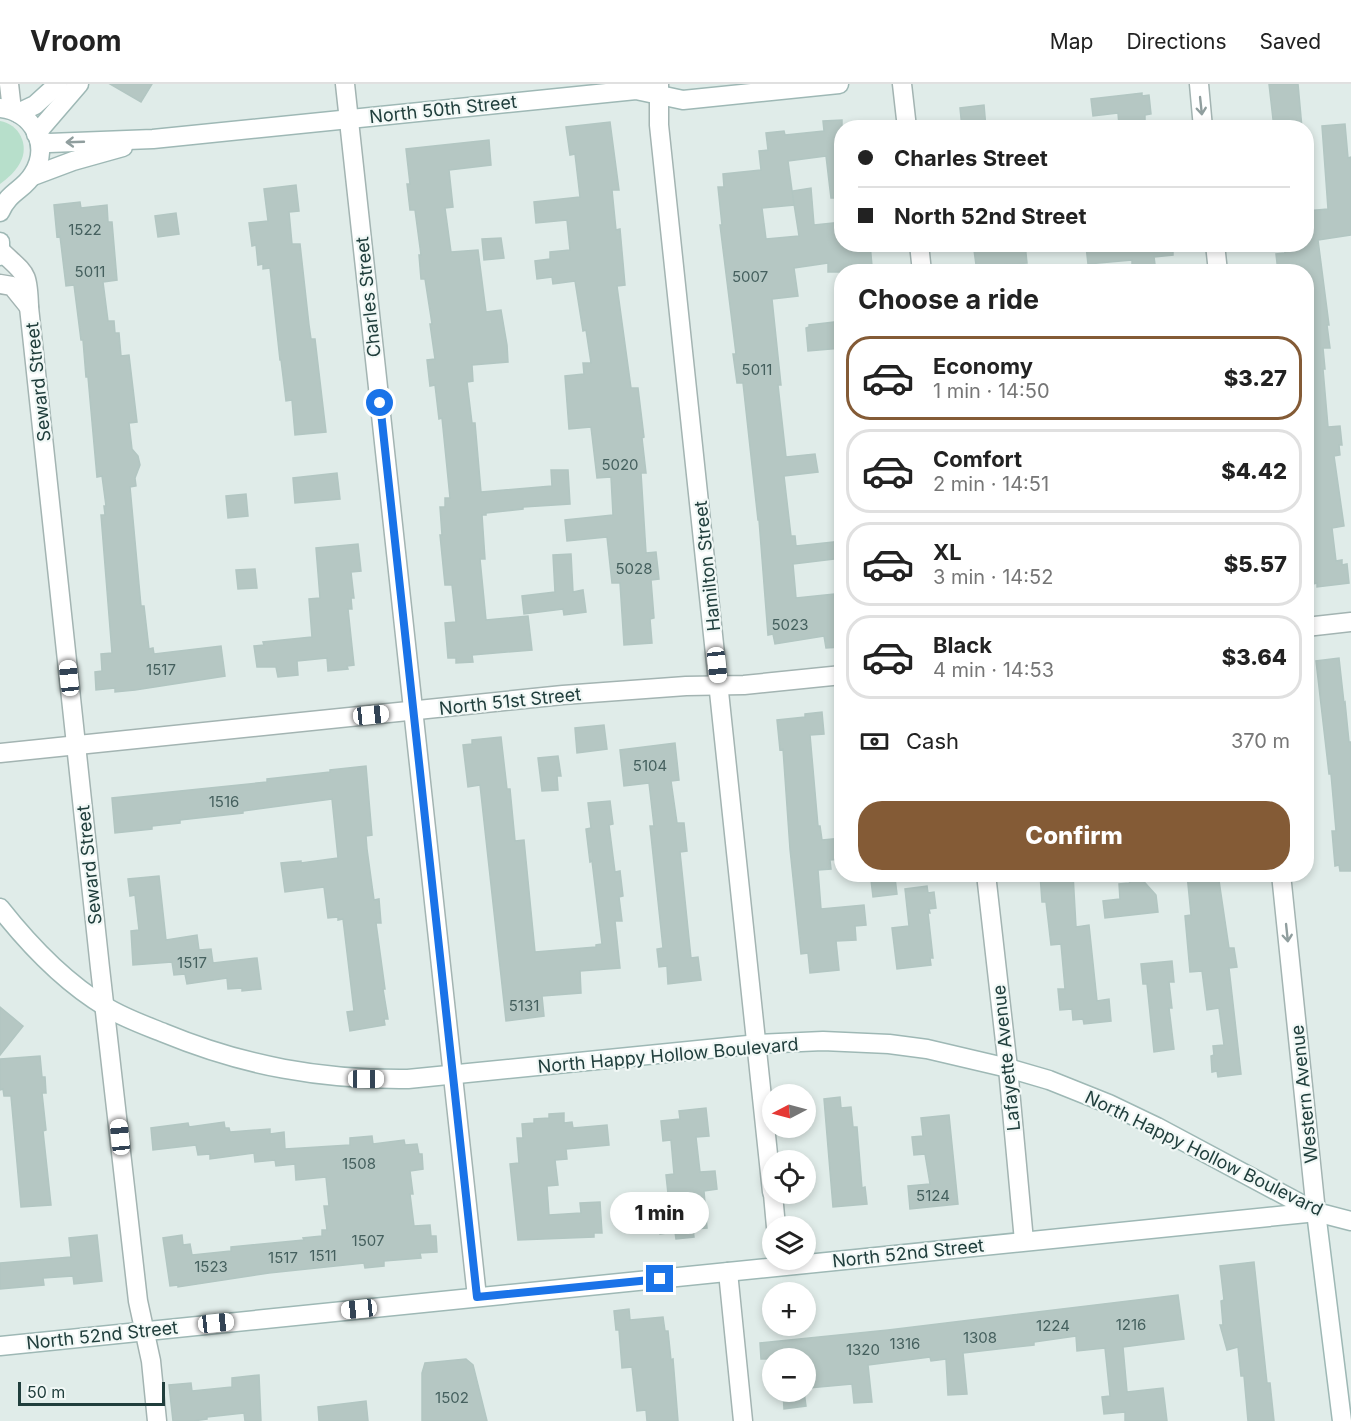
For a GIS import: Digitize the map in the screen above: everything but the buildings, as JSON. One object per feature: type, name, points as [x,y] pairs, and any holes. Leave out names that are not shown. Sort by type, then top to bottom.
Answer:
[{"type":"street","points":[[9,84],[10,110]]},
{"type":"street","points":[[10,110],[35,105],[58,84]]},
{"type":"street","points":[[38,137],[79,84]]},
{"type":"street","name":"Charles Street","points":[[345,84],[477,1297]]},
{"type":"street","name":"North 50th Street","points":[[38,137],[49,143],[153,139],[636,90],[659,89],[683,100],[839,84]]},
{"type":"street","points":[[902,84],[906,120]]},
{"type":"street","points":[[1198,84],[1202,120]]},
{"type":"street","name":"Hamilton Street","points":[[659,89],[660,137],[769,1150]]},
{"type":"street","points":[[10,110],[27,118],[38,137],[38,163],[33,176]]},
{"type":"street","name":"North 50th Street","points":[[0,212],[4,201],[10,194],[33,176],[73,161],[153,139]]},
{"type":"street","name":"Seward Street","points":[[0,249],[26,274],[29,285],[29,308],[138,1301],[151,1361],[157,1421]]},
{"type":"street","name":"Seward Street","points":[[0,284],[12,286],[29,308]]},
{"type":"street","points":[[1314,626],[1351,622]]},
{"type":"street","name":"North 51st Street","points":[[0,753],[563,695],[686,686],[744,686],[834,676]]},
{"type":"street","name":"Lafayette Avenue","points":[[987,882],[1008,1068],[1024,1241]]},
{"type":"street","name":"Western Avenue","points":[[1282,882],[1316,1212],[1342,1421]]},
{"type":"street","name":"North Happy Hollow Boulevard","points":[[0,908],[25,940],[52,967],[105,1006],[128,1019],[183,1041],[232,1058],[282,1070],[324,1076],[408,1079],[758,1044],[823,1041],[889,1044],[927,1049],[1048,1080],[1109,1104],[1157,1127],[1316,1212],[1351,1221]]},
{"type":"street","name":"North 52nd Street","points":[[816,1259],[1024,1241],[1351,1208]]},
{"type":"street","name":"North 52nd Street","points":[[0,1346],[728,1272],[762,1265]]},
{"type":"street","points":[[728,1272],[743,1421]]},
{"type":"green space","points":[[0,121],[13,126],[21,136],[24,149],[18,166],[0,184]]},
{"type":"route","points":[[380,403],[477,1297],[660,1279]]}]
